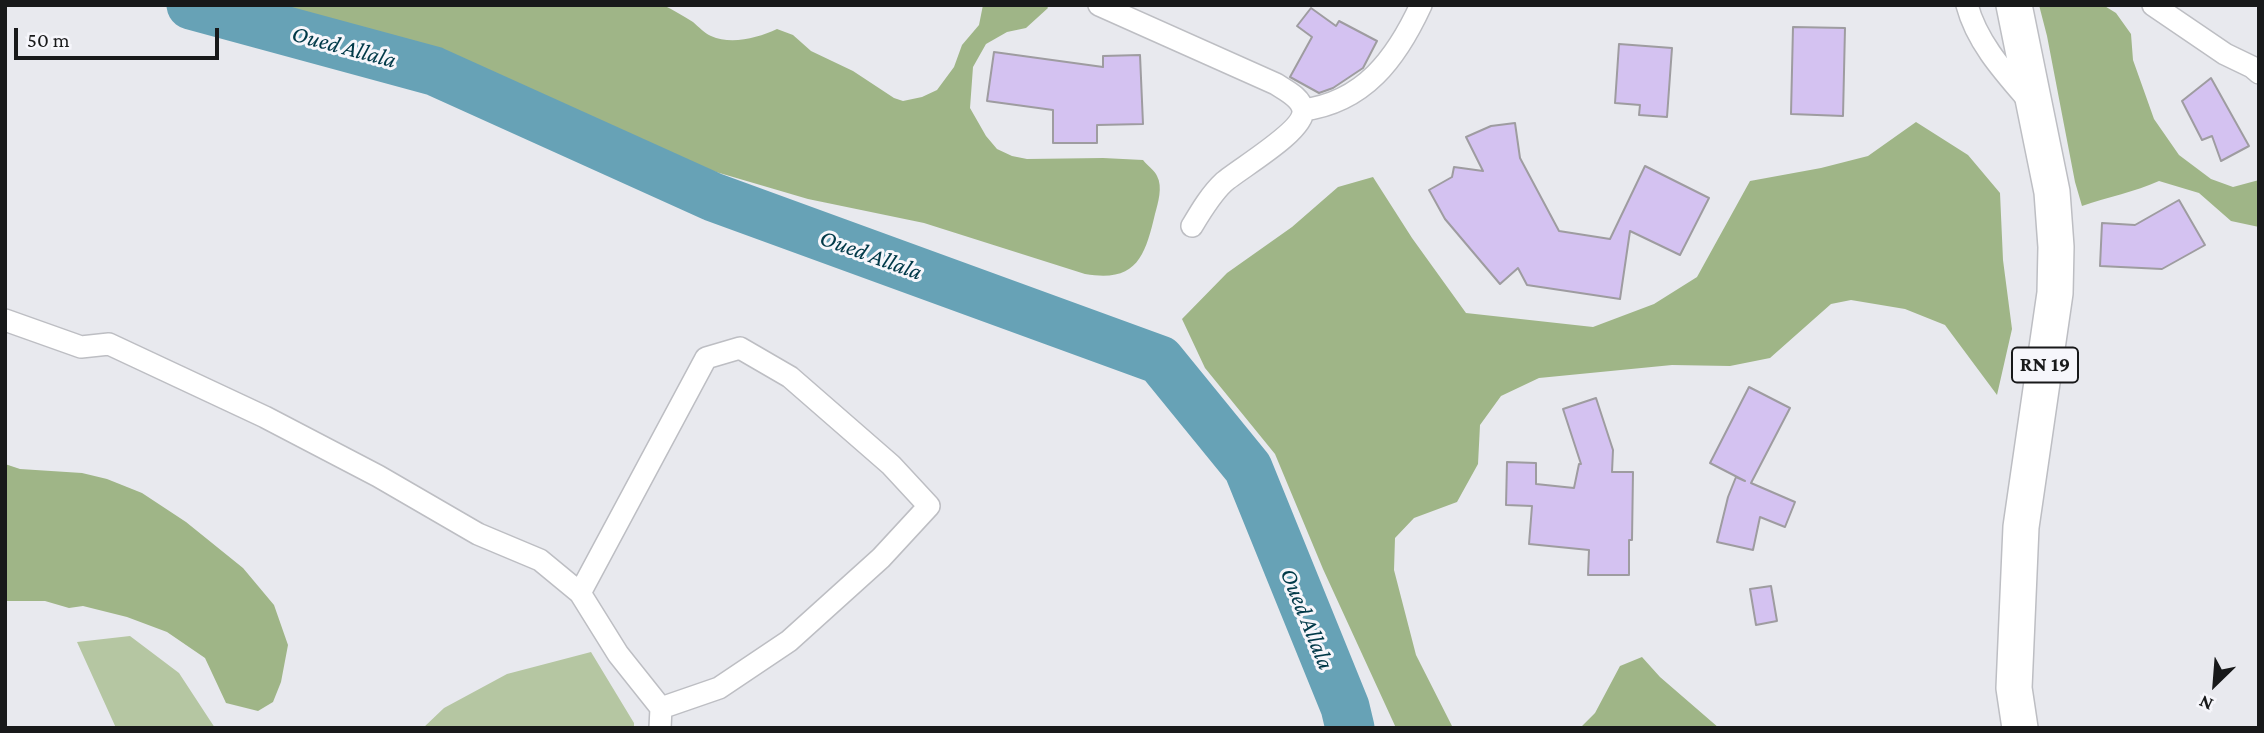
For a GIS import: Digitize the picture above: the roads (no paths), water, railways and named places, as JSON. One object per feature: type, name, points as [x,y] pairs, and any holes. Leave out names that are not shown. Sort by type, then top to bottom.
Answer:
[{"type":"main road","name":"RN 19","points":[[2014,5],[2052,192],[2056,247],[2056,282],[2021,527],[2014,688],[2020,728]]},
{"type":"street","points":[[1100,5],[1276,84],[1296,98],[1303,110]]},
{"type":"street","points":[[1303,110],[1326,107],[1353,94],[1385,66],[1421,5]]},
{"type":"street","points":[[1967,5],[1972,25],[1994,58],[2035,107]]},
{"type":"street","points":[[2153,5],[2225,54],[2259,73]]},
{"type":"street","points":[[1192,226],[1223,183],[1294,129],[1303,110]]},
{"type":"street","points":[[5,320],[81,347],[109,344],[241,405],[378,476],[478,534],[540,560],[580,593],[661,718],[719,688],[789,641],[881,558],[929,506],[891,465],[790,377],[740,348],[706,358],[580,593]]},
{"type":"waterway","name":"Oued Allala","points":[[191,5],[434,71],[713,197],[1160,360],[1248,468],[1345,707],[1350,728]]}]
